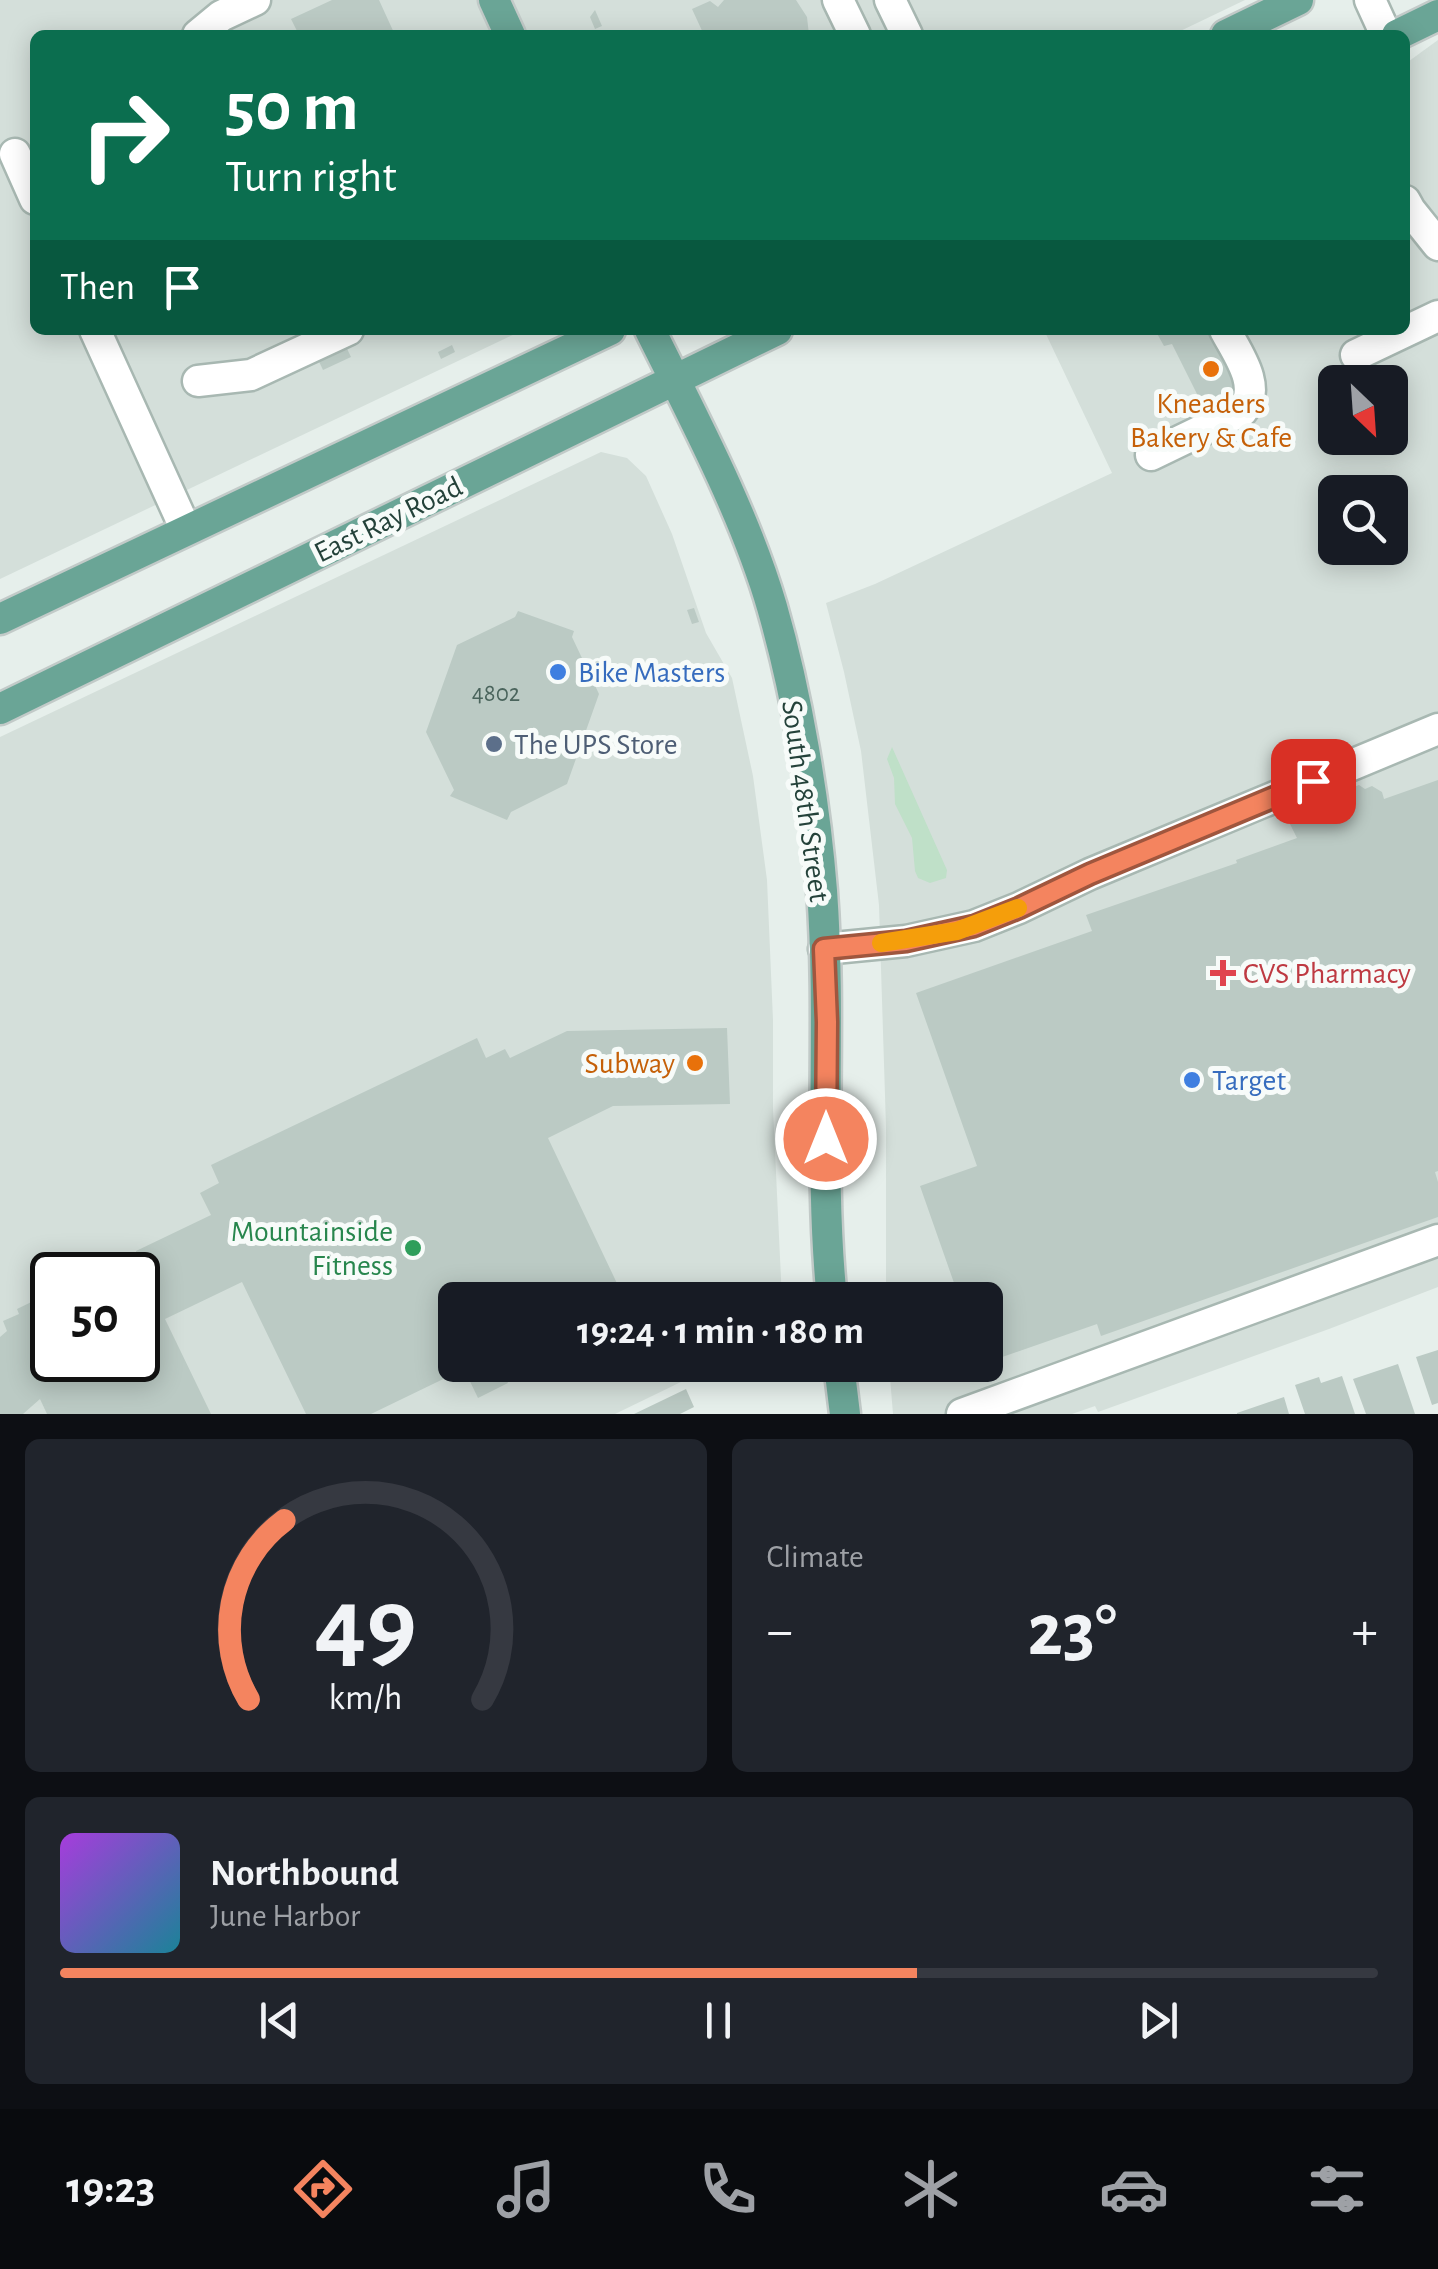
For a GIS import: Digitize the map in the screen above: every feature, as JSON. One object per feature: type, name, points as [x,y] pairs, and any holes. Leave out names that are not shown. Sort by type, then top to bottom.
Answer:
[{"type":"main road","points":[[494,0],[508,30]]},
{"type":"main road","points":[[1236,30],[1298,0]]},
{"type":"main road","points":[[1408,30],[1438,16]]},
{"type":"main road","points":[[0,619],[599,335]]},
{"type":"main road","name":"South 48th Street","points":[[652,335],[741,525],[772,607],[798,720],[822,889],[831,1282]]},
{"type":"main road","name":"East Ray Road","points":[[0,709],[766,335]]},
{"type":"main road","points":[[840,1382],[844,1414]]},
{"type":"lane","points":[[204,30],[254,0]]},
{"type":"lane","points":[[838,0],[853,30]]},
{"type":"lane","points":[[890,0],[905,30]]},
{"type":"lane","points":[[1370,0],[1384,30]]},
{"type":"lane","points":[[16,153],[30,187]]},
{"type":"lane","points":[[1410,208],[1438,245]]},
{"type":"lane","points":[[1410,329],[1438,316]]},
{"type":"lane","points":[[97,335],[186,530]]},
{"type":"lane","points":[[198,381],[251,375],[337,335]]},
{"type":"lane","points":[[1151,455],[1242,411],[1250,402],[1248,377],[1227,335]]},
{"type":"lane","points":[[1356,355],[1398,335]]},
{"type":"lane","points":[[824,949],[906,941],[974,926],[1438,729]]},
{"type":"lane","points":[[962,1414],[1438,1240]]},
{"type":"shaded area","points":[[0,0],[1245,0],[1182,30],[30,30],[30,335],[512,335],[0,579]]},
{"type":"shaded area","points":[[1438,40],[1438,1287],[1098,1412],[1095,1406],[1072,1414],[893,1414],[890,1382],[1003,1382],[1003,1282],[886,1282],[879,905],[861,751],[826,603],[1112,473],[1046,335],[1410,335],[1410,60]]},
{"type":"shaded area","points":[[601,452],[627,458],[646,476],[672,534],[706,633],[732,678],[753,776],[767,880],[781,1282],[438,1282],[438,1382],[681,1382],[615,1414],[0,1414],[0,737]]},
{"type":"green space","points":[[892,747],[947,870],[946,878],[930,883],[918,878],[915,871],[912,838],[895,804],[894,778],[887,759]]},
{"type":"building","points":[[332,0],[379,0],[393,30],[296,30],[291,19]]},
{"type":"building","points":[[724,0],[796,0],[807,17],[808,30],[702,30],[692,9],[710,1],[718,7]]},
{"type":"building","points":[[595,10],[602,26],[595,29],[590,17]]},
{"type":"building","points":[[306,335],[340,335],[351,357],[323,370]]},
{"type":"building","name":"Kneaders Bakery & Cafe","points":[[1158,335],[1220,335],[1248,392],[1206,412],[1172,344],[1164,346]]},
{"type":"building","points":[[452,345],[455,352],[441,359],[438,352]]},
{"type":"building","points":[[694,608],[699,622],[692,624],[687,610]]},
{"type":"building","points":[[518,611],[574,631],[572,637],[599,694],[567,784],[511,812],[507,820],[450,796],[454,790],[426,732],[457,645],[515,617]]},
{"type":"building","name":"Target","points":[[1438,780],[1438,1217],[1101,1336],[1097,1324],[1003,1357],[1003,1282],[954,1282],[920,1186],[977,1166],[916,993],[1092,931],[1086,915],[1297,838],[1290,824],[1306,805],[1359,785],[1365,789],[1372,786],[1382,792],[1384,799]]},
{"type":"building","name":"Mountainside Fitness","points":[[727,1028],[730,1104],[613,1106],[548,1138],[616,1282],[438,1282],[438,1382],[371,1414],[306,1414],[242,1282],[165,1319],[211,1414],[47,1414],[40,1399],[23,1414],[0,1414],[0,1337],[7,1331],[3,1321],[19,1314],[17,1309],[30,1303],[30,1382],[160,1382],[160,1252],[136,1251],[211,1215],[200,1193],[219,1183],[211,1165],[477,1038],[486,1058],[505,1049],[510,1058],[567,1031]]},
{"type":"building","points":[[1438,1350],[1438,1403],[1432,1405],[1416,1357]]},
{"type":"building","points":[[1398,1364],[1415,1414],[1366,1414],[1353,1379]]},
{"type":"building","points":[[1342,1376],[1355,1414],[1305,1414],[1295,1385],[1319,1377],[1321,1383]]},
{"type":"building","name":"Mountainside Fitness","points":[[470,1382],[508,1382],[508,1383],[478,1398]]},
{"type":"building","points":[[686,1389],[694,1407],[680,1414],[634,1414]]},
{"type":"building","points":[[1284,1397],[1289,1414],[1237,1414],[1237,1413]]},
{"type":"slow traffic","points":[[881,943],[957,931],[1018,908]]},
{"type":"place","name":"Kneaders Bakery & Cafe","points":[[1211,369]]},
{"type":"place","name":"Bike Masters","points":[[558,672]]},
{"type":"place","name":"The UPS Store","points":[[494,744]]},
{"type":"place","name":"CVS Pharmacy","points":[[1223,973]]},
{"type":"place","name":"Subway","points":[[695,1063]]},
{"type":"place","name":"Target","points":[[1192,1080]]},
{"type":"place","name":"Mountainside Fitness","points":[[413,1248]]},
{"type":"route","points":[[826,1139],[824,949],[906,941],[974,926],[1313,781]]}]
